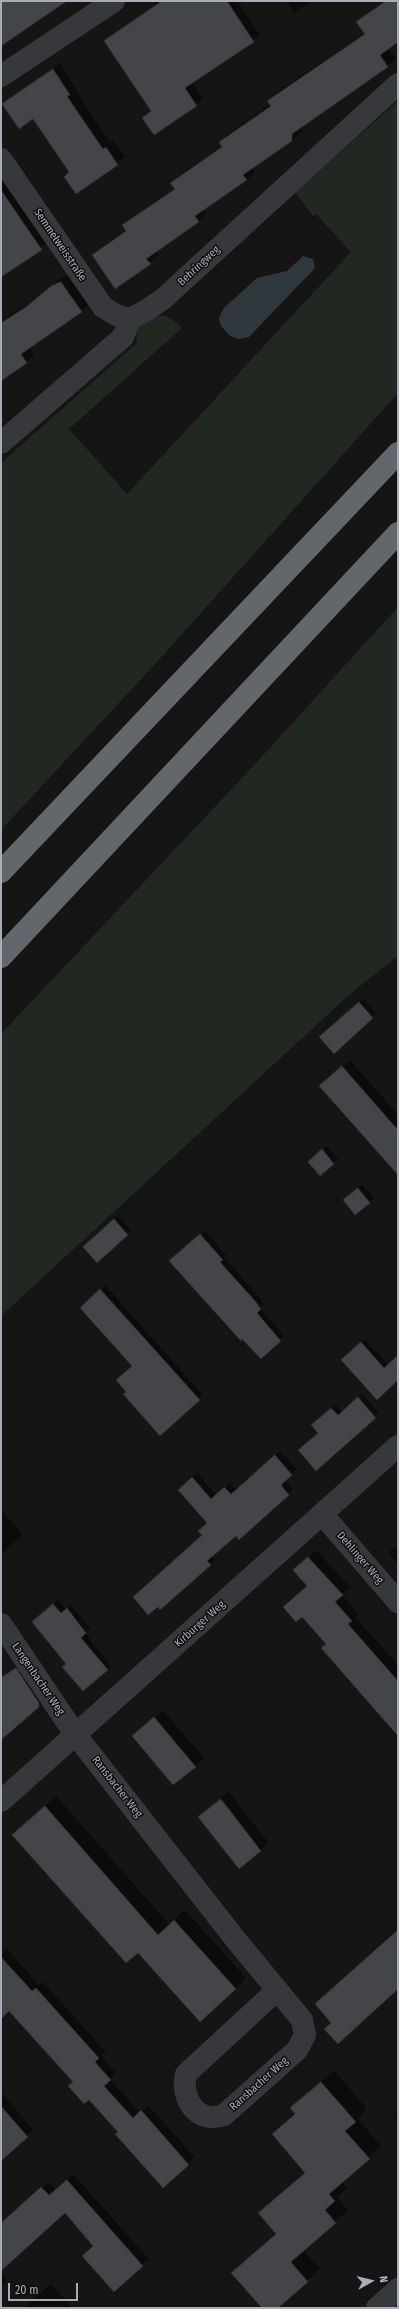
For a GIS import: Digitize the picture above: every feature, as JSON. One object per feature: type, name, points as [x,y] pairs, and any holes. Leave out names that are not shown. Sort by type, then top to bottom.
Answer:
[{"type":"highway","points":[[1,872],[398,453]]},
{"type":"highway","points":[[1,957],[398,533]]},
{"type":"street","points":[[1,76],[114,1]]},
{"type":"street","name":"Behringweg","points":[[130,319],[163,299],[398,84]]},
{"type":"street","name":"Semmelweisstraße","points":[[1,158],[103,307],[116,315],[130,319]]},
{"type":"street","points":[[1,443],[123,337],[130,319]]},
{"type":"street","name":"Kirburger Weg","points":[[1,1801],[398,1446]]},
{"type":"street","name":"Dehlinger Weg","points":[[322,1514],[398,1602]]},
{"type":"street","name":"Langenbacher Weg","points":[[1,1624],[76,1734]]},
{"type":"street","name":"Ransbacher Weg","points":[[76,1734],[302,2020],[305,2028],[302,2042],[297,2050],[224,2116],[209,2118],[197,2112],[188,2102],[185,2092],[186,2074],[278,1990]]},
{"type":"street","points":[[377,2308],[398,2290]]},
{"type":"shaded area","points":[[398,101],[398,393],[157,662],[1,830],[1,463],[137,343],[136,327],[155,317],[165,316],[170,318],[182,328],[69,429],[127,494],[351,252],[316,214],[313,216],[295,192]]},
{"type":"shaded area","points":[[303,256],[313,259],[315,268],[249,337],[239,339],[230,336],[221,326],[219,318],[224,308],[257,278],[287,271]]},
{"type":"shaded area","points":[[398,607],[398,956],[350,994],[1,1316],[1,1034],[257,762]]},
{"type":"building","points":[[1,1],[67,1],[1,46]]},
{"type":"building","points":[[162,1],[227,1],[254,42],[185,88],[197,106],[154,135],[142,118],[151,111],[104,41]]},
{"type":"building","points":[[386,1],[398,1],[398,42],[380,55],[388,67],[292,134],[292,141],[243,175],[247,180],[195,216],[199,222],[146,259],[151,264],[115,289],[92,255],[126,231],[122,225],[175,189],[170,183],[222,147],[219,142],[271,106],[267,101],[365,34],[356,22]]},
{"type":"building","points":[[53,69],[70,95],[67,96],[79,114],[103,149],[106,147],[118,165],[76,194],[64,177],[69,172],[33,119],[19,129],[2,104]]},
{"type":"building","points":[[1,190],[42,250],[1,277]]},
{"type":"building","points":[[61,282],[82,312],[21,354],[27,363],[1,381],[1,323],[26,307],[51,286]]},
{"type":"building","points":[[359,1002],[373,1018],[334,1054],[319,1037]]},
{"type":"building","points":[[342,1066],[398,1130],[398,1175],[319,1086]]},
{"type":"building","points":[[322,1149],[334,1164],[320,1176],[308,1162]]},
{"type":"building","points":[[358,1188],[370,1203],[355,1215],[343,1200]]},
{"type":"building","points":[[114,1219],[128,1235],[97,1263],[83,1247]]},
{"type":"building","points":[[200,1234],[223,1260],[220,1262],[256,1302],[261,1309],[257,1313],[281,1341],[261,1359],[242,1339],[241,1341],[169,1261]]},
{"type":"building","points":[[100,1289],[200,1400],[160,1436],[123,1394],[126,1392],[116,1380],[132,1366],[80,1308]]},
{"type":"building","points":[[361,1342],[384,1368],[398,1355],[398,1380],[377,1400],[341,1360]]},
{"type":"building","points":[[358,1397],[376,1418],[316,1471],[298,1450],[318,1433],[311,1425],[331,1408],[338,1415]]},
{"type":"building","points":[[275,1455],[292,1475],[281,1485],[289,1495],[239,1540],[236,1536],[207,1561],[211,1565],[160,1610],[158,1607],[148,1615],[133,1597],[202,1535],[198,1531],[207,1523],[178,1490],[192,1477],[211,1499],[224,1487],[231,1494]]},
{"type":"building","points":[[308,1557],[343,1595],[335,1602],[352,1621],[348,1624],[398,1681],[398,1736],[321,1648],[326,1644],[302,1617],[296,1622],[283,1607],[307,1586],[293,1570]]},
{"type":"building","points":[[53,1604],[61,1613],[67,1608],[86,1633],[81,1638],[108,1670],[83,1691],[62,1667],[66,1664],[32,1622]]},
{"type":"building","points":[[16,1668],[39,1703],[39,1707],[1,1740],[1,1678]]},
{"type":"building","points":[[154,1717],[196,1767],[173,1785],[132,1736]]},
{"type":"building","points":[[221,1799],[261,1851],[239,1869],[198,1817]]},
{"type":"building","points":[[45,1806],[158,1935],[174,1920],[236,1989],[200,2022],[138,1953],[126,1963],[12,1835]]},
{"type":"building","points":[[398,1930],[398,1989],[338,2044],[324,2029],[331,2023],[315,2004]]},
{"type":"building","points":[[1,1957],[32,1991],[36,1988],[99,2058],[95,2062],[111,2080],[104,2086],[133,2118],[141,2110],[189,2165],[163,2188],[115,2134],[118,2132],[89,2100],[84,2104],[68,2086],[73,2082],[9,2011],[1,2019]]},
{"type":"building","points":[[321,2082],[356,2122],[345,2131],[370,2159],[329,2194],[335,2201],[325,2210],[336,2223],[291,2262],[308,2282],[278,2308],[262,2308],[231,2273],[276,2234],[258,2213],[305,2173],[272,2134],[295,2114],[290,2108]]},
{"type":"building","points":[[1,2106],[28,2137],[1,2161]]},
{"type":"building","points":[[67,2180],[143,2266],[114,2292],[82,2256],[93,2246],[65,2213],[1,2271],[1,2223],[41,2187],[49,2195]]}]
